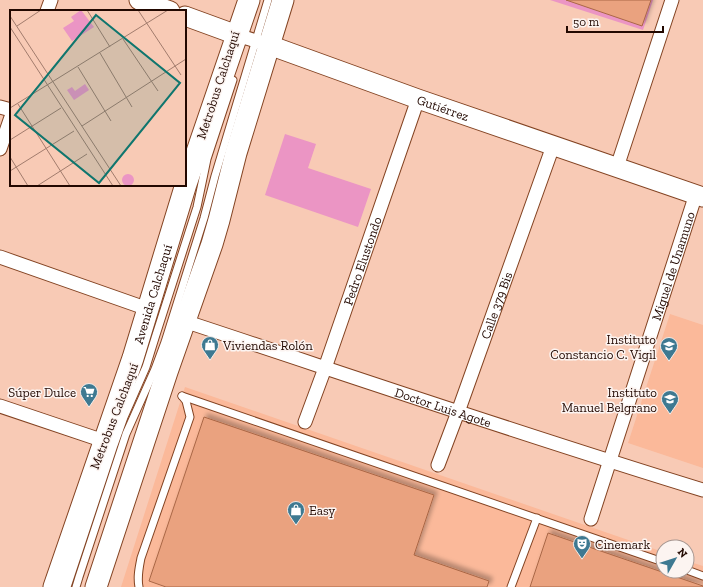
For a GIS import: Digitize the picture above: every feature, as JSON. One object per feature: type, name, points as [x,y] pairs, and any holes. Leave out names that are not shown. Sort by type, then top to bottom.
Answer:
[{"type":"main road","name":"Avenida Calchaquí","points":[[96,587],[219,220],[233,164],[250,39],[249,0]]},
{"type":"main road","name":"Avenida Calchaquí","points":[[188,168],[250,39],[282,0]]},
{"type":"main road","name":"Avenida Calchaquí","points":[[54,587],[131,365],[141,306],[182,186]]},
{"type":"street","points":[[47,10],[51,0]]},
{"type":"street","points":[[139,0],[167,10]]},
{"type":"street","points":[[617,167],[672,0]]},
{"type":"street","name":"Gutiérrez","points":[[186,16],[418,99],[699,195]]},
{"type":"street","name":"Pedro Elustondo","points":[[305,422],[418,99]]},
{"type":"street","points":[[0,107],[10,110]]},
{"type":"street","points":[[0,149],[10,120]]},
{"type":"street","name":"Calle 379 Bis","points":[[438,465],[553,146]]},
{"type":"street","name":"Miguel de Unamuno","points":[[591,520],[699,195]]},
{"type":"street","points":[[0,257],[141,306]]},
{"type":"street","name":"Doctor Luis Agote","points":[[184,321],[610,462],[703,490]]},
{"type":"street","points":[[0,406],[104,441]]},
{"type":"lane","name":"Metrobus Calchaquí","points":[[76,587],[126,434],[155,369],[165,342],[204,218],[250,39],[268,0]]},
{"type":"lane","name":"Metrobus Calchaquí","points":[[66,587],[122,424],[146,367],[197,207],[207,159],[234,76]]},
{"type":"lane","points":[[139,587],[138,582],[141,558],[190,417],[186,401],[182,396],[655,559]]},
{"type":"lane","points":[[511,587],[537,518]]},
{"type":"shaded area","points":[[550,0],[653,0],[643,30]]},
{"type":"shaded area","points":[[285,134],[316,144],[308,168],[371,189],[358,227],[265,195]]},
{"type":"shaded area","name":"Instituto Manuel Belgrano","points":[[670,314],[703,325],[703,468],[628,443]]},
{"type":"shaded area","points":[[185,387],[655,549],[655,579],[695,579],[695,564],[703,566],[703,587],[121,587]]},
{"type":"building","points":[[566,0],[651,0],[642,26]]},
{"type":"building","name":"Easy","points":[[204,417],[434,495],[414,555],[489,581],[487,587],[166,587],[149,581]]},
{"type":"building","name":"Cinemark","points":[[548,533],[655,570],[655,579],[683,579],[703,586],[703,587],[530,587]]},
{"type":"place","name":"Viviendas Rolón","points":[[210,360]]},
{"type":"place","name":"Instituto Constancio C. Vigil","points":[[669,361]]},
{"type":"place","name":"Súper Dulce","points":[[89,407]]},
{"type":"place","name":"Instituto Manuel Belgrano","points":[[670,414]]},
{"type":"place","name":"Easy","points":[[296,525]]},
{"type":"place","name":"Cinemark","points":[[582,559]]}]
